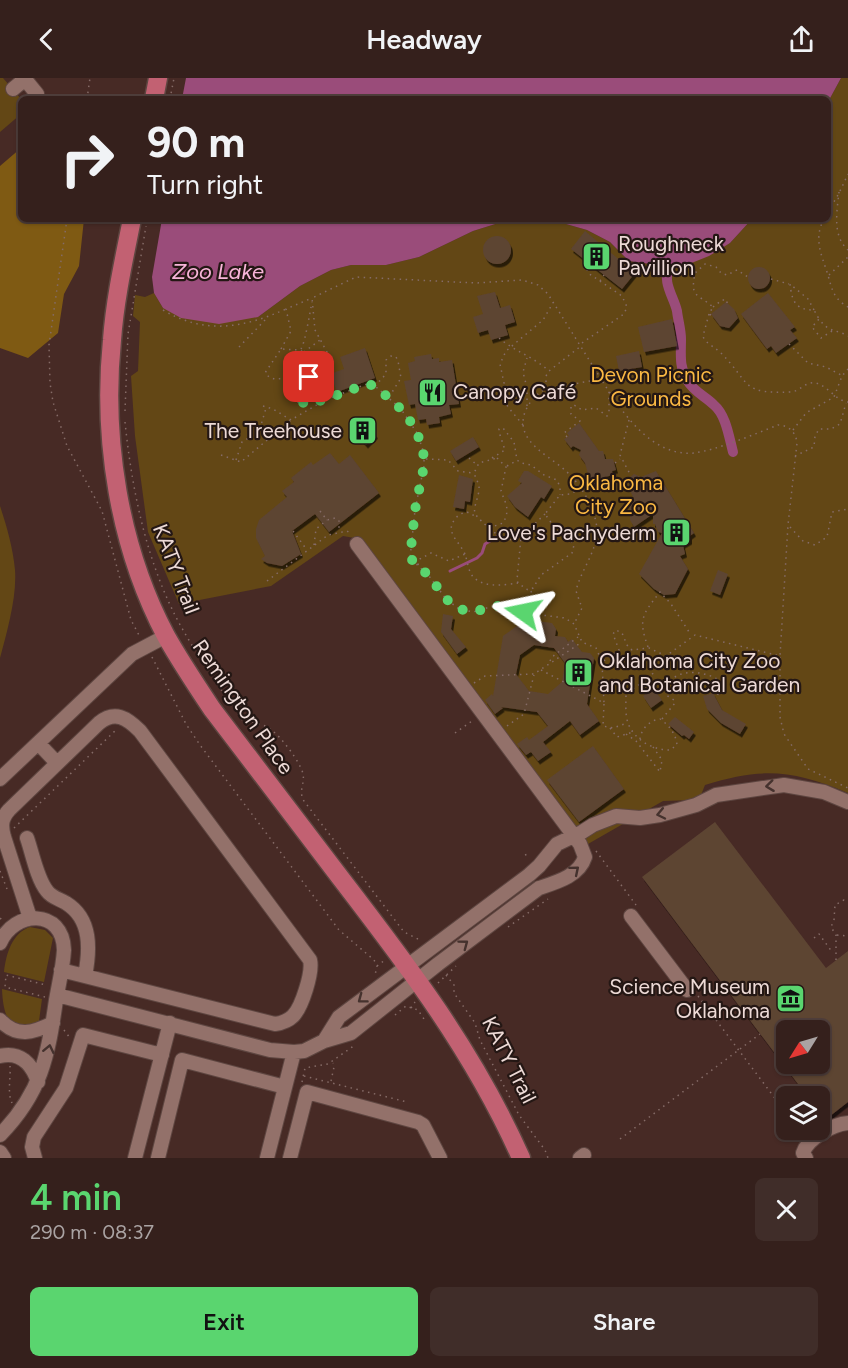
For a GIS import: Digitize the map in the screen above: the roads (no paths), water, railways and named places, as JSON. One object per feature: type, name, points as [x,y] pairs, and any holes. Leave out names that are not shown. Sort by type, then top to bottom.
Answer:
[{"type":"main road","points":[[155,96],[158,78]]},
{"type":"main road","name":"Remington Place","points":[[132,222],[112,339],[111,438],[122,512],[133,553],[151,603],[166,636],[212,709],[413,973],[471,1060],[504,1120],[520,1158]]},
{"type":"street","points":[[13,89],[24,78],[37,94]]},
{"type":"street","points":[[324,1041],[339,1017],[413,973],[438,963],[539,888],[558,882],[582,865],[585,857],[574,836],[357,544]]},
{"type":"street","points":[[0,779],[132,654],[166,636]]},
{"type":"street","points":[[30,918],[2,828],[3,818],[103,720],[117,715],[127,719],[140,731],[259,890],[310,960],[311,965],[310,975],[296,1012],[284,1022],[275,1024],[62,970]]},
{"type":"street","points":[[38,743],[57,763]]},
{"type":"street","points":[[50,993],[270,1050],[294,1052],[316,1047],[324,1041],[351,1033],[413,973],[529,875],[557,844],[593,825],[616,816],[640,818],[660,815],[696,805],[716,795],[784,785],[824,792],[848,802]]},
{"type":"street","points":[[8,849],[28,840],[45,889],[71,907],[84,924],[88,935],[89,951],[86,976]]},
{"type":"street","points":[[632,916],[687,990]]},
{"type":"street","points":[[0,943],[7,930],[30,918],[52,923],[60,933],[64,944],[62,970],[50,993],[53,1023],[47,1058],[38,1082],[21,1110],[0,1135]]},
{"type":"street","points":[[0,1020],[13,1030],[25,1033],[39,1030],[53,1023]]},
{"type":"street","points":[[135,1158],[170,1023]]},
{"type":"street","points":[[35,1158],[32,1147],[34,1137],[66,1088],[82,1035],[162,1055]]},
{"type":"street","points":[[267,1158],[294,1052]]},
{"type":"street","points":[[0,1056],[10,1054],[27,1062],[38,1082]]},
{"type":"street","points":[[158,1158],[182,1060],[285,1087]]},
{"type":"street","points":[[290,1158],[307,1092],[418,1122],[440,1158]]},
{"type":"street","points":[[806,1158],[803,1153],[804,1148],[809,1143],[830,1127],[848,1123]]},
{"type":"street","points":[[0,1152],[4,1158]]},
{"type":"water","points":[[186,78],[841,78],[831,96],[183,96]]},
{"type":"water","name":"Zoo Lake","points":[[161,222],[502,222],[473,231],[419,257],[386,265],[351,265],[331,270],[300,286],[258,317],[219,324],[181,318],[163,308],[154,293],[152,277]]},
{"type":"water","name":"Zoo Lake","points":[[559,222],[749,222],[730,243],[709,256],[679,268],[629,261],[610,242],[587,230]]},
{"type":"waterway","points":[[670,267],[667,283],[677,311],[683,370],[693,388],[718,409],[733,452]]},
{"type":"waterway","points":[[450,571],[477,558],[482,553],[485,544],[500,535]]},
{"type":"place","name":"Roughneck Pavillion","points":[[597,256]]},
{"type":"place","name":"Canopy Café","points":[[432,392]]},
{"type":"place","name":"The Treehouse","points":[[363,431]]},
{"type":"place","name":"Love's Pachyderm","points":[[677,533]]},
{"type":"place","name":"Oklahoma City Zoo and Botanical Garden","points":[[578,673]]},
{"type":"place","name":"Science Museum Oklahoma","points":[[791,999]]},
{"type":"park label","name":"Devon Picnic Grounds","points":[[651,387]]},
{"type":"park label","name":"Oklahoma City Zoo","points":[[616,495]]}]
